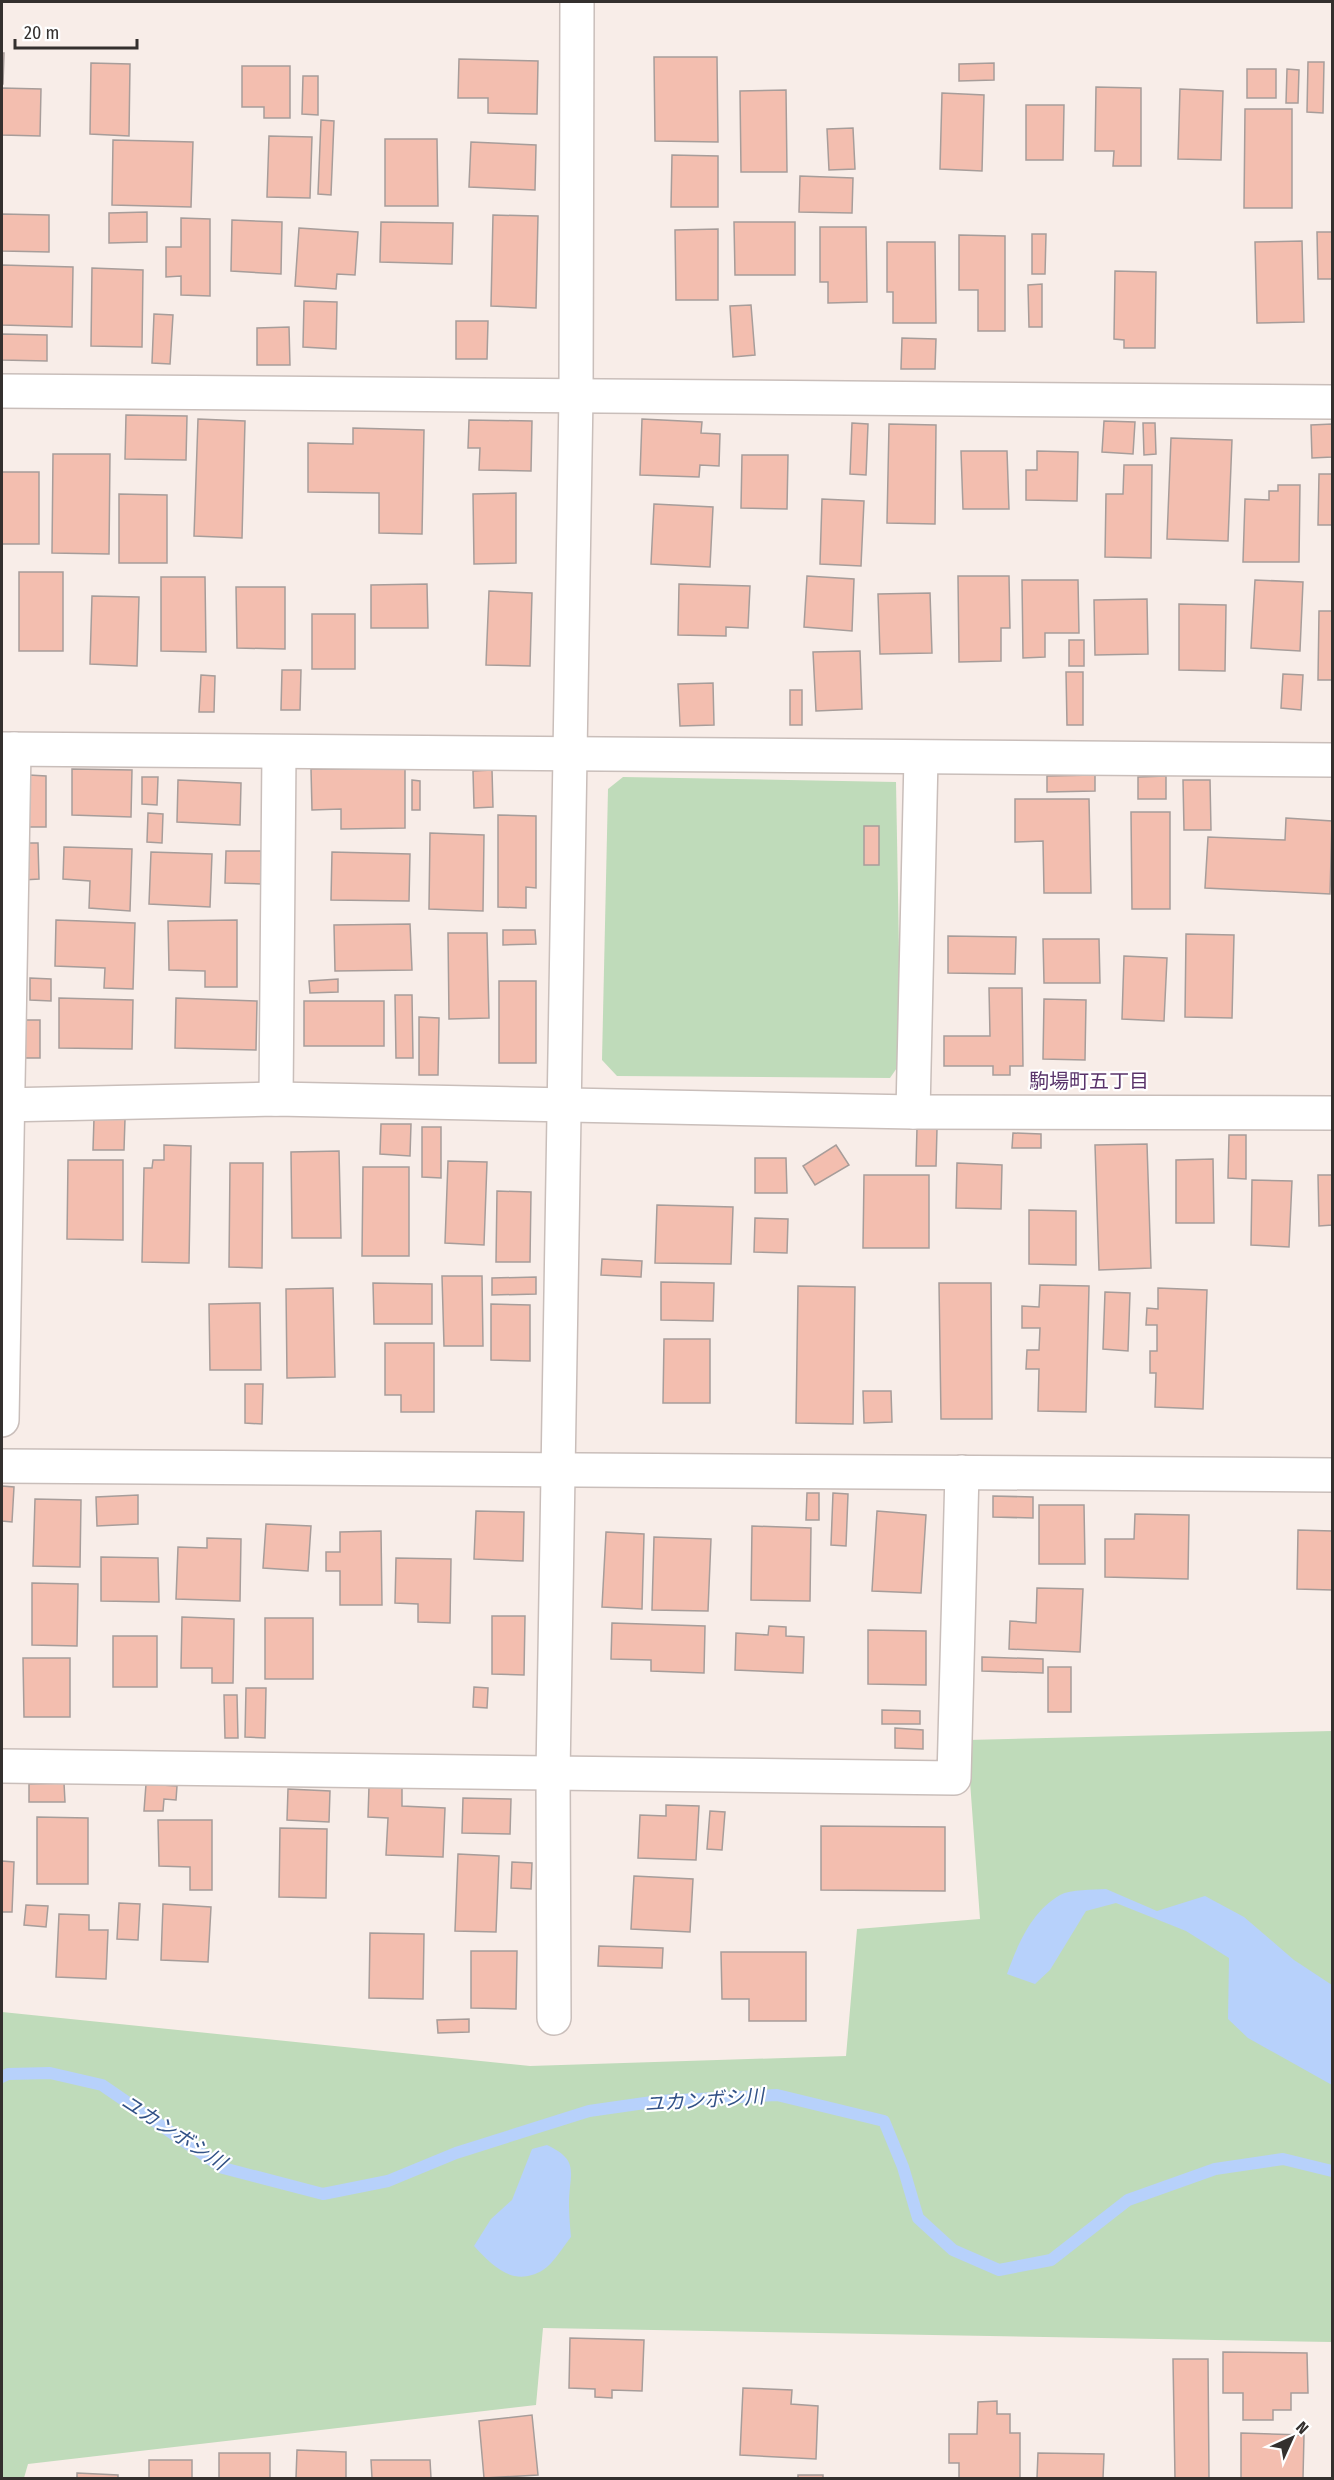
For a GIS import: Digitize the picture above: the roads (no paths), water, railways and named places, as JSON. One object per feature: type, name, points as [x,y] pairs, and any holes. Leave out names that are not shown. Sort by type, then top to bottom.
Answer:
[{"type":"street","points":[[554,2018],[553,1774],[576,395],[577,2]]},
{"type":"street","points":[[2,391],[1332,402]]},
{"type":"street","points":[[2,1420],[8,749],[1332,760]]},
{"type":"street","points":[[276,1099],[279,752]]},
{"type":"street","points":[[913,1112],[921,758]]},
{"type":"street","points":[[5,1105],[276,1099],[913,1112],[1332,1113]]},
{"type":"street","points":[[2,1466],[1332,1475]]},
{"type":"street","points":[[2,1766],[954,1778],[962,1472]]},
{"type":"water","points":[[1106,1889],[1157,1911],[1205,1896],[1244,1917],[1294,1960],[1332,1985],[1332,2085],[1248,2038],[1228,2019],[1229,1958],[1186,1931],[1116,1903],[1086,1911],[1050,1970],[1035,1984],[1007,1974],[1027,1930],[1041,1910],[1050,1902],[1070,1892]]},
{"type":"water","points":[[547,2145],[565,2157],[571,2169],[569,2204],[571,2237],[554,2260],[543,2270],[522,2277],[513,2276],[496,2267],[474,2246],[491,2219],[512,2200],[532,2149]]},
{"type":"waterway","name":"ユカンボシ川","points":[[2,2077],[8,2074],[50,2073],[102,2085],[223,2168],[323,2194],[388,2181],[456,2153],[589,2111],[659,2101],[777,2095],[884,2121],[903,2167],[918,2218],[953,2250],[999,2270],[1051,2260],[1128,2200],[1215,2169],[1283,2159],[1332,2171]]},
{"type":"district","name":"駒場町五丁目","points":[[1089,1081]]}]
